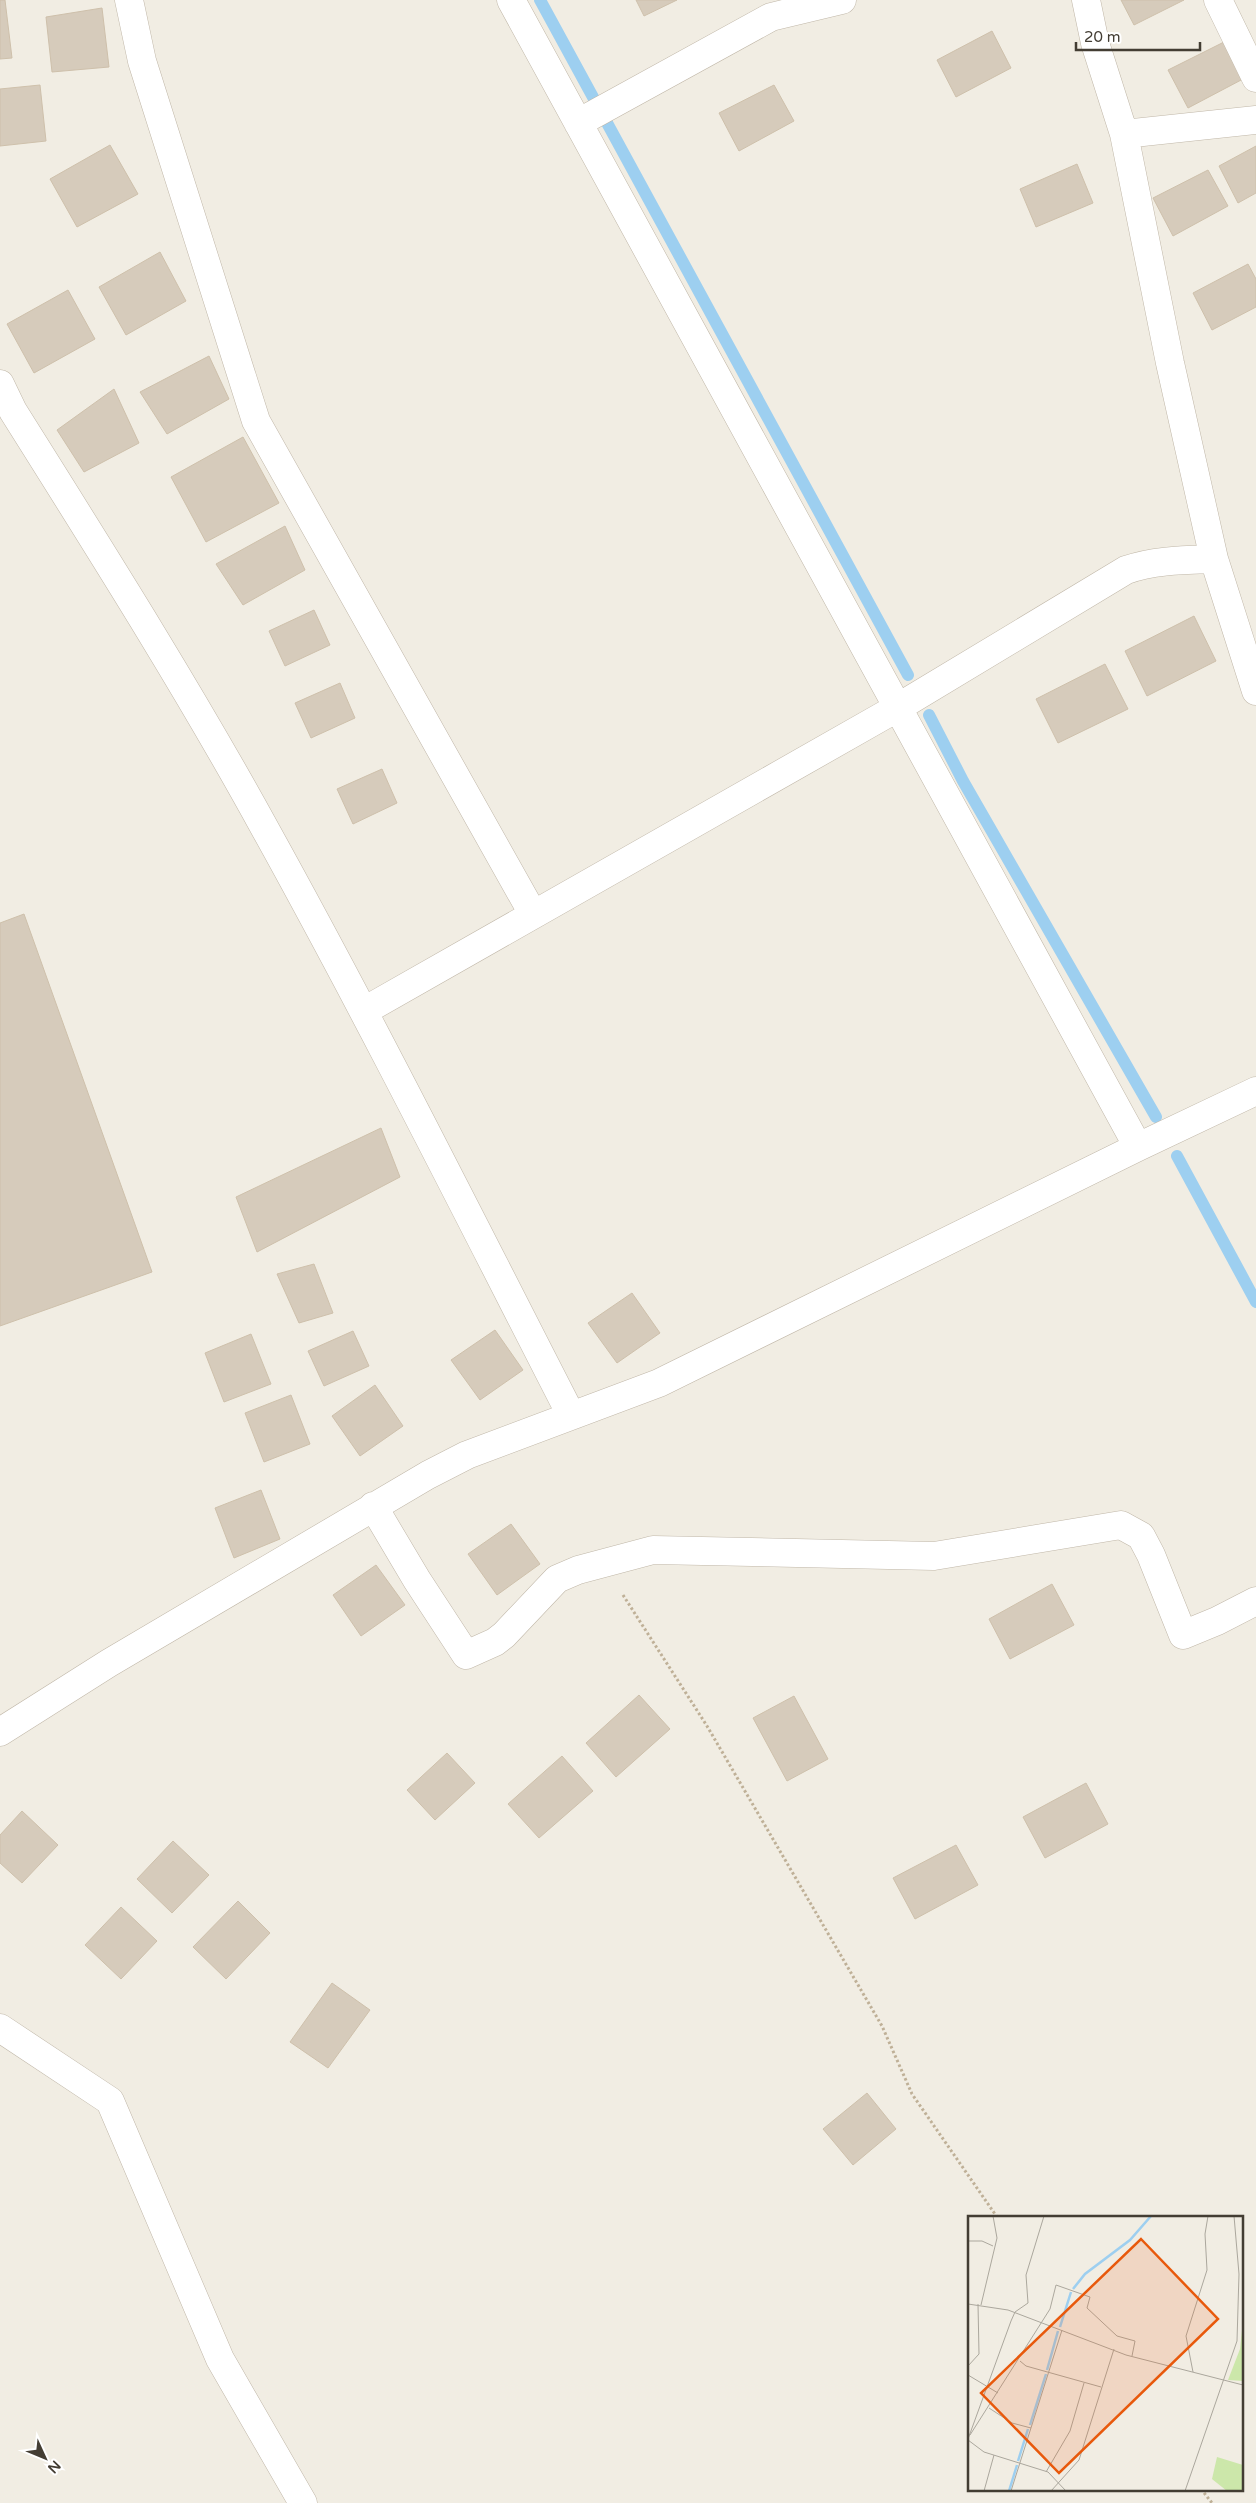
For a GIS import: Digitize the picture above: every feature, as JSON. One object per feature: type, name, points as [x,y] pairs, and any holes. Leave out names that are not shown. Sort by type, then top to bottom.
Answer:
[{"type":"street","points":[[129,0],[142,61],[256,421],[534,914]]},
{"type":"street","points":[[511,0],[583,121],[897,708],[1138,1147]]},
{"type":"street","points":[[583,121],[771,17],[842,0]]},
{"type":"street","points":[[1086,0],[1095,43],[1124,134],[1172,372],[1214,559],[1256,691]]},
{"type":"street","points":[[1218,0],[1256,78]]},
{"type":"street","points":[[1124,134],[1256,120]]},
{"type":"street","points":[[0,384],[13,411],[126,591],[262,824],[364,1011],[571,1415]]},
{"type":"street","points":[[364,1011],[897,708],[1126,570],[1153,563],[1214,559]]},
{"type":"street","points":[[0,1732],[109,1663],[373,1506],[466,1456],[659,1383],[1138,1147],[1256,1091]]},
{"type":"street","points":[[373,1506],[417,1580],[466,1655],[495,1642],[526,1614],[557,1579],[578,1570],[653,1550],[934,1556],[1121,1525],[1141,1536],[1151,1555],[1182,1635],[1217,1622],[1256,1601]]},
{"type":"street","points":[[0,2028],[110,2101],[220,2359],[304,2503]]},
{"type":"path","points":[[578,1570],[602,1575],[621,1591],[707,1726],[877,2018],[912,2094],[996,2216]]},
{"type":"path","points":[[1202,2490],[1212,2503]]},
{"type":"building","points":[[0,0],[5,0],[12,58],[0,59]]},
{"type":"building","points":[[636,0],[677,0],[644,16]]},
{"type":"building","points":[[1121,0],[1184,0],[1134,25]]},
{"type":"building","points":[[102,8],[109,67],[52,72],[46,17]]},
{"type":"building","points":[[992,31],[1011,68],[956,97],[937,60]]},
{"type":"building","points":[[1224,42],[1243,79],[1188,108],[1168,70]]},
{"type":"building","points":[[40,85],[46,141],[0,146],[0,89]]},
{"type":"building","points":[[774,85],[794,121],[739,151],[719,113]]},
{"type":"building","points":[[110,145],[138,194],[77,227],[50,179]]},
{"type":"building","points":[[1256,146],[1256,193],[1238,203],[1219,166]]},
{"type":"building","points":[[1077,164],[1093,203],[1036,227],[1020,189]]},
{"type":"building","points":[[1208,170],[1228,206],[1173,236],[1153,198]]},
{"type":"building","points":[[160,252],[186,301],[126,335],[99,287]]},
{"type":"building","points":[[1248,264],[1256,279],[1256,307],[1212,330],[1193,293]]},
{"type":"building","points":[[68,290],[95,339],[34,373],[7,324]]},
{"type":"building","points":[[209,356],[229,399],[167,434],[140,392]]},
{"type":"building","points":[[114,389],[139,443],[84,472],[57,430]]},
{"type":"building","points":[[243,437],[279,503],[206,542],[171,477]]},
{"type":"building","points":[[285,526],[305,570],[243,605],[216,564]]},
{"type":"building","points":[[314,610],[330,645],[285,666],[269,631]]},
{"type":"building","points":[[1194,616],[1216,661],[1147,696],[1125,651]]},
{"type":"building","points":[[1105,664],[1128,709],[1058,743],[1036,699]]},
{"type":"building","points":[[340,683],[355,718],[311,738],[295,703]]},
{"type":"building","points":[[382,769],[397,803],[353,824],[337,789]]},
{"type":"building","points":[[24,914],[152,1272],[0,1326],[0,923]]},
{"type":"building","points":[[381,1128],[400,1177],[257,1252],[236,1197]]},
{"type":"building","points":[[314,1264],[333,1313],[299,1323],[277,1274]]},
{"type":"building","points":[[632,1293],[660,1333],[617,1363],[588,1323]]},
{"type":"building","points":[[495,1330],[523,1370],[480,1400],[451,1360]]},
{"type":"building","points":[[353,1331],[369,1366],[324,1386],[308,1351]]},
{"type":"building","points":[[251,1334],[271,1384],[224,1402],[205,1353]]},
{"type":"building","points":[[375,1385],[403,1426],[360,1456],[332,1416]]},
{"type":"building","points":[[291,1395],[310,1444],[264,1462],[245,1413]]},
{"type":"building","points":[[261,1490],[280,1539],[234,1558],[215,1508]]},
{"type":"building","points":[[511,1524],[540,1564],[497,1595],[468,1554]]},
{"type":"building","points":[[376,1565],[405,1605],[361,1636],[333,1595]]},
{"type":"building","points":[[1052,1584],[1074,1625],[1010,1659],[989,1619]]},
{"type":"building","points":[[639,1695],[670,1729],[616,1777],[586,1743]]},
{"type":"building","points":[[794,1696],[828,1759],[787,1781],[753,1718]]},
{"type":"building","points":[[447,1753],[475,1783],[435,1820],[407,1790]]},
{"type":"building","points":[[562,1756],[593,1791],[539,1838],[508,1804]]},
{"type":"building","points":[[1086,1783],[1108,1824],[1045,1858],[1023,1817]]},
{"type":"building","points":[[22,1811],[58,1845],[22,1883],[0,1863],[0,1835]]},
{"type":"building","points":[[173,1841],[209,1875],[172,1913],[137,1879]]},
{"type":"building","points":[[956,1845],[978,1885],[915,1919],[893,1878]]},
{"type":"building","points":[[238,1901],[270,1933],[226,1979],[193,1947]]},
{"type":"building","points":[[121,1907],[157,1941],[121,1979],[85,1945]]},
{"type":"building","points":[[332,1983],[370,2010],[328,2068],[290,2042]]},
{"type":"building","points":[[867,2093],[896,2129],[853,2165],[823,2129]]},
{"type":"waterway","points":[[540,0],[908,675]]},
{"type":"waterway","points":[[929,715],[963,781],[1156,1117]]},
{"type":"waterway","points":[[1177,1156],[1256,1302]]}]
